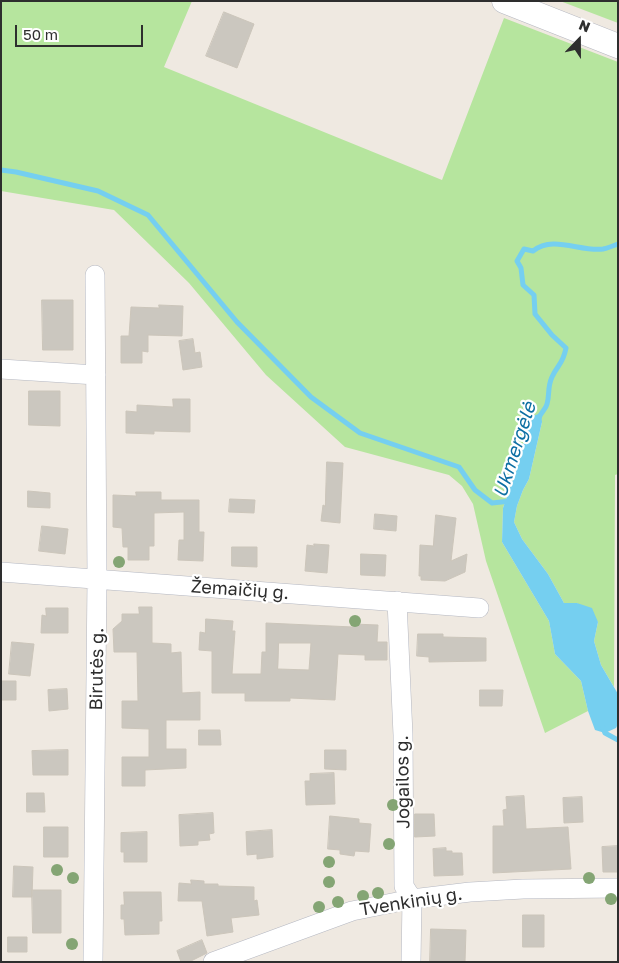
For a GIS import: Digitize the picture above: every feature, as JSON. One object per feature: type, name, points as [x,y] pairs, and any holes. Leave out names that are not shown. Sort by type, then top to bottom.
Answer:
[{"type":"street","points":[[504,1],[618,46]]},
{"type":"street","name":"Birutės g.","points":[[93,962],[98,579],[95,275]]},
{"type":"street","points":[[1,369],[96,375]]},
{"type":"street","name":"Žemaičių g.","points":[[1,572],[479,608]]},
{"type":"street","name":"Jogailos g.","points":[[397,601],[403,735],[404,886],[412,899],[411,962]]},
{"type":"street","name":"Tvenkinių g.","points":[[213,962],[247,956],[352,911],[412,899],[470,892],[523,889],[618,888]]},
{"type":"green space","points":[[1,1],[192,1],[164,67],[442,180],[504,18],[618,62],[618,474],[615,475],[614,687],[601,665],[594,641],[598,622],[577,603],[564,603],[548,574],[522,539],[514,522],[517,506],[529,479],[542,422],[526,433],[519,462],[503,508],[502,542],[549,621],[555,654],[581,681],[588,711],[545,733],[486,561],[473,504],[462,486],[449,475],[345,447],[266,375],[189,283],[114,210],[1,191]]},
{"type":"green space","points":[[560,1],[618,1],[618,23]]},
{"type":"water","points":[[541,413],[542,422],[529,479],[517,506],[514,522],[522,539],[548,574],[564,603],[577,603],[592,608],[598,622],[594,641],[601,665],[618,694],[618,724],[616,728],[605,733],[595,730],[588,711],[581,681],[555,654],[549,621],[502,542],[503,508],[519,462],[526,433],[533,416]]},
{"type":"building","points":[[224,12],[254,24],[237,68],[206,56]]},
{"type":"building","points":[[42,300],[73,300],[73,350],[43,350]]},
{"type":"building","points":[[159,305],[183,306],[182,336],[148,335],[148,352],[142,351],[142,363],[121,363],[121,336],[129,336],[131,307],[159,308]]},
{"type":"building","points":[[193,339],[195,353],[200,352],[202,367],[183,370],[179,341]]},
{"type":"building","points":[[29,391],[60,391],[60,426],[29,425]]},
{"type":"building","points":[[173,399],[190,399],[190,432],[154,431],[154,434],[126,433],[126,411],[137,412],[137,405],[173,407]]},
{"type":"building","points":[[327,462],[343,463],[340,523],[321,521],[323,505],[325,506]]},
{"type":"building","points":[[28,491],[50,493],[50,508],[28,507]]},
{"type":"building","points":[[136,492],[161,492],[161,500],[199,500],[199,532],[204,532],[203,561],[178,560],[179,540],[184,540],[184,512],[154,513],[154,546],[149,546],[149,560],[128,560],[128,547],[123,547],[122,528],[113,527],[113,495],[136,496]]},
{"type":"building","points":[[230,499],[255,500],[254,513],[229,512]]},
{"type":"building","points":[[375,514],[397,516],[396,531],[374,529]]},
{"type":"building","points":[[436,515],[456,518],[451,561],[467,554],[465,572],[445,581],[421,580],[421,576],[419,576],[420,545],[433,546]]},
{"type":"building","points":[[42,526],[68,529],[65,554],[39,551]]},
{"type":"building","points":[[314,544],[329,545],[327,573],[305,571],[307,545],[314,546]]},
{"type":"building","points":[[232,547],[257,547],[257,567],[232,566]]},
{"type":"building","points":[[361,554],[386,555],[385,576],[361,575]]},
{"type":"building","points":[[139,607],[152,607],[152,643],[171,644],[171,653],[181,652],[182,693],[200,692],[200,720],[166,720],[166,749],[186,749],[186,768],[145,770],[145,786],[122,786],[122,757],[149,757],[149,729],[122,728],[122,701],[138,701],[137,652],[114,652],[113,629],[122,621],[122,614],[139,614]]},
{"type":"building","points":[[46,608],[68,608],[68,633],[41,633],[42,615],[46,616]]},
{"type":"building","points":[[206,619],[233,621],[232,631],[235,631],[232,674],[261,674],[262,652],[266,652],[266,623],[353,627],[353,624],[378,625],[377,642],[387,642],[387,660],[365,660],[365,655],[338,654],[335,700],[290,698],[290,701],[245,701],[245,693],[212,693],[212,651],[199,650],[200,632],[205,633]],"holes":[[[279,643],[311,643],[309,670],[278,669]]]},
{"type":"building","points":[[418,634],[443,634],[443,637],[486,638],[486,661],[429,662],[429,657],[417,656]]},
{"type":"building","points":[[12,642],[34,644],[30,676],[9,674]]},
{"type":"building","points":[[1,681],[16,681],[16,700],[1,700]]},
{"type":"building","points":[[67,689],[68,709],[49,711],[48,690]]},
{"type":"building","points":[[480,690],[503,690],[502,706],[480,706]]},
{"type":"building","points":[[199,730],[220,730],[221,745],[199,745]]},
{"type":"building","points":[[68,750],[68,775],[33,775],[32,751]]},
{"type":"building","points":[[325,750],[346,750],[346,770],[325,769]]},
{"type":"building","points":[[334,773],[335,804],[306,805],[305,781],[310,781],[310,774]]},
{"type":"building","points":[[27,793],[44,793],[45,812],[27,812]]},
{"type":"building","points":[[524,796],[526,829],[568,827],[571,869],[493,873],[493,826],[504,826],[503,810],[507,809],[506,797]]},
{"type":"building","points":[[582,797],[583,822],[564,823],[563,798]]},
{"type":"building","points":[[213,813],[214,833],[209,834],[210,840],[198,841],[198,845],[180,846],[179,815]]},
{"type":"building","points":[[415,814],[434,814],[435,836],[415,837]]},
{"type":"building","points":[[330,816],[359,819],[359,823],[371,824],[369,852],[355,851],[354,856],[340,854],[340,850],[328,849]]},
{"type":"building","points":[[44,827],[68,827],[68,857],[44,857]]},
{"type":"building","points":[[272,830],[273,857],[257,859],[257,854],[247,855],[246,832]]},
{"type":"building","points":[[147,832],[147,862],[124,862],[124,852],[121,852],[121,833]]},
{"type":"building","points":[[618,846],[618,872],[603,872],[602,847]]},
{"type":"building","points":[[446,848],[446,851],[452,851],[452,853],[462,853],[463,875],[434,876],[433,849]]},
{"type":"building","points":[[14,866],[33,867],[32,897],[13,897]]},
{"type":"building","points":[[191,880],[204,881],[204,884],[218,884],[218,886],[254,887],[254,901],[257,900],[259,915],[231,918],[233,932],[207,936],[202,901],[178,901],[179,883],[191,884]]},
{"type":"building","points":[[32,890],[61,890],[61,933],[33,933]]},
{"type":"building","points":[[124,892],[161,892],[162,921],[159,921],[159,934],[125,935],[124,919],[121,919],[121,905],[124,905]]},
{"type":"building","points":[[523,915],[544,915],[544,947],[523,947]]},
{"type":"building","points":[[431,929],[466,930],[465,962],[430,962]]},
{"type":"building","points":[[8,937],[27,937],[27,952],[8,952]]},
{"type":"building","points":[[202,940],[207,953],[189,962],[181,962],[177,951]]},
{"type":"waterway","points":[[1,170],[98,191],[148,215],[237,322],[311,397],[360,433],[459,467],[475,490],[492,503],[511,501]]},
{"type":"waterway","name":"Ukmergėlė","points":[[539,418],[548,400],[550,381],[562,361],[566,348],[552,335],[535,314],[534,295],[523,285],[521,268],[517,261],[524,249],[533,251],[549,244],[594,249],[603,249],[618,244]]},
{"type":"waterway","name":"Ukmergėlė","points":[[603,728],[605,733],[618,740]]}]
